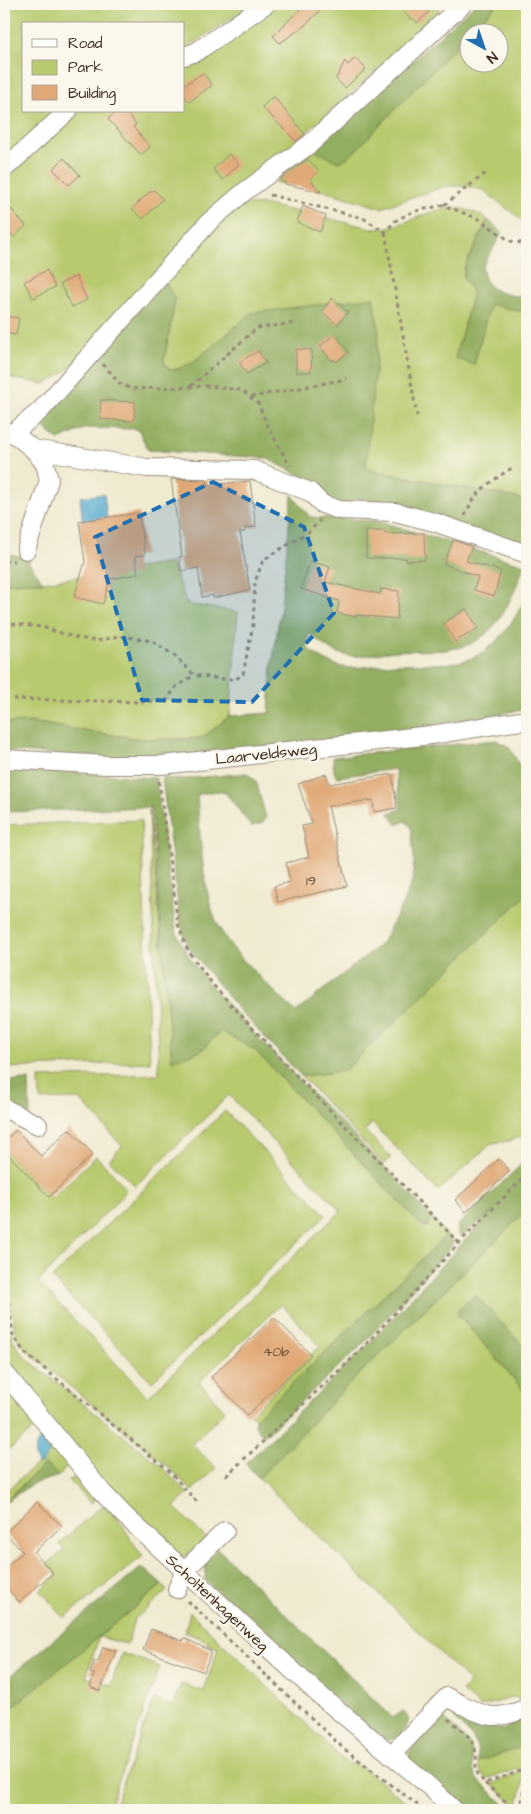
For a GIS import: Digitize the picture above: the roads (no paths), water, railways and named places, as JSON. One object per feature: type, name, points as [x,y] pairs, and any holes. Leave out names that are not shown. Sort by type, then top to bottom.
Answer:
[{"type":"street","points":[[185,56],[196,52],[266,4]]},
{"type":"street","points":[[26,550],[49,480],[45,464],[33,449],[8,433],[40,411],[209,222],[244,192],[310,144],[463,4]]},
{"type":"street","points":[[4,169],[67,112]]},
{"type":"street","points":[[33,449],[147,468],[254,470],[310,492],[322,504],[338,510],[395,512],[459,530],[527,554]]},
{"type":"street","name":"Laarveldsweg","points":[[4,759],[107,765],[156,765],[431,735],[527,720]]},
{"type":"street","points":[[4,1108],[38,1125]]},
{"type":"street","name":"Scholtenhagenweg","points":[[4,1372],[103,1493],[316,1692],[430,1787],[454,1810]]},
{"type":"street","points":[[177,1589],[185,1570],[225,1530]]},
{"type":"street","points":[[391,1755],[447,1696],[486,1717],[509,1715],[527,1708]]},
{"type":"water","points":[[104,494],[110,542],[85,545],[80,497]]},
{"type":"water","points":[[40,1439],[50,1452],[40,1465],[37,1462],[35,1452],[36,1445]]}]
